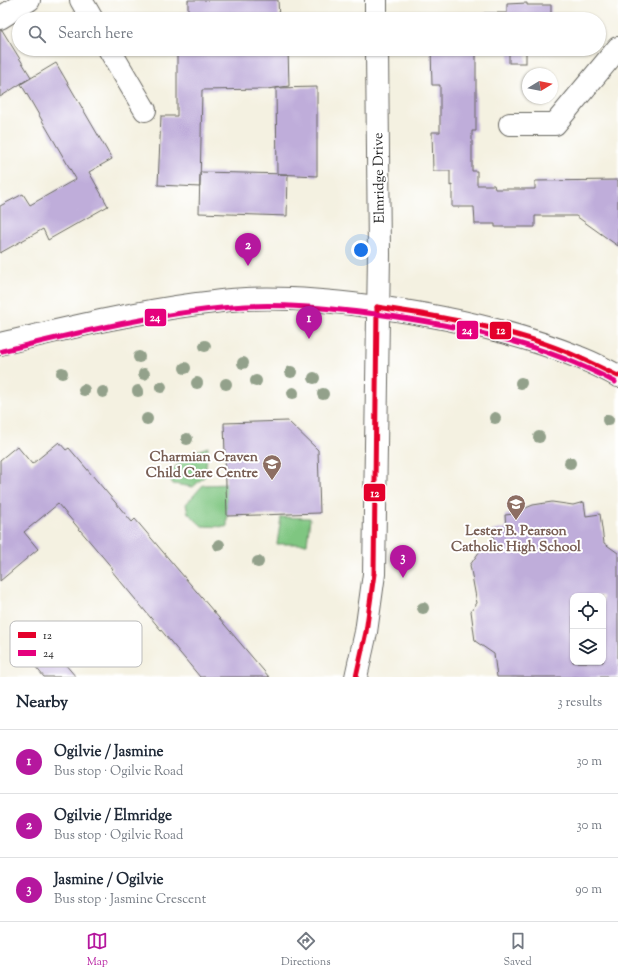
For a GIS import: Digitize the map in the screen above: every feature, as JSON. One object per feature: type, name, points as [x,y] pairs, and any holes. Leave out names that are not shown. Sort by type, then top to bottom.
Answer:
[{"type":"street","points":[[0,18],[29,0]]},
{"type":"street","points":[[81,0],[88,12]]},
{"type":"street","points":[[376,0],[376,12]]},
{"type":"street","points":[[510,124],[555,124],[618,48]]},
{"type":"street","points":[[113,56],[145,110]]},
{"type":"street","name":"Elmridge Drive","points":[[356,677],[366,632],[374,574],[378,307],[377,56]]},
{"type":"street","points":[[0,344],[168,308],[231,300],[271,298],[343,302],[413,312],[478,325],[533,340],[579,357],[618,376]]},
{"type":"green space","points":[[208,447],[205,476],[193,487],[173,484],[167,474],[191,453]]},
{"type":"green space","points":[[228,484],[227,527],[202,526],[188,513],[186,504],[203,485]]},
{"type":"green space","points":[[281,517],[310,518],[307,544],[277,544]]},
{"type":"building","points":[[188,0],[278,0],[279,12],[188,12]]},
{"type":"building","points":[[527,3],[527,5],[551,5],[551,12],[507,12],[507,4]]},
{"type":"building","points":[[0,30],[2,30],[12,46],[12,56],[18,56],[31,77],[0,97]]},
{"type":"building","points":[[177,56],[288,56],[289,86],[267,89],[202,90],[200,187],[158,185],[161,116],[177,116]]},
{"type":"building","points":[[431,56],[476,56],[476,131],[472,131],[472,171],[477,171],[477,185],[494,185],[495,189],[535,189],[535,181],[618,180],[618,246],[576,216],[535,216],[535,227],[495,227],[495,224],[475,224],[474,207],[452,207],[452,185],[450,186],[450,171],[433,171],[432,132],[440,132],[440,85],[432,85]]},
{"type":"building","points":[[509,56],[526,56],[526,63],[509,63]]},
{"type":"building","points":[[56,63],[112,159],[89,172],[108,206],[48,240],[43,229],[0,253],[0,206],[23,194],[30,205],[76,179],[21,84]]},
{"type":"building","points":[[317,87],[317,176],[277,174],[276,88]]},
{"type":"building","points":[[200,172],[288,174],[287,216],[199,213]]},
{"type":"building","name":"Charmian Craven Child Care Centre","points":[[288,421],[318,450],[320,513],[227,516],[224,423]]},
{"type":"building","points":[[59,442],[66,450],[69,448],[132,522],[135,519],[269,677],[200,677],[111,570],[113,569],[58,504],[24,532],[38,549],[0,581],[0,460],[17,446],[32,464]]},
{"type":"building","points":[[552,502],[573,505],[584,502],[586,516],[600,514],[604,543],[618,553],[618,677],[497,677],[494,654],[475,641],[471,611],[477,603],[470,565],[482,548],[495,546],[492,531],[506,528],[505,515],[514,514],[533,505]]},
{"type":"building","points":[[36,667],[67,667],[76,677],[44,677]]},
{"type":"transit line","name":"24","points":[[2,351],[115,325],[173,314],[249,306],[304,307],[407,318],[468,330],[529,346],[558,356],[615,382]]},
{"type":"transit line","name":"12","points":[[377,307],[444,318],[511,333],[562,350],[618,376]]},
{"type":"transit line","name":"12","points":[[356,677],[366,632],[374,574],[377,307]]},
{"type":"place","name":"Ogilvie / Elmridge","points":[[248,266]]},
{"type":"place","name":"Ogilvie / Jasmine","points":[[309,339]]},
{"type":"place","name":"Charmian Craven Child Care Centre","points":[[272,481]]},
{"type":"place","name":"Lester B. Pearson Catholic High School","points":[[516,521]]},
{"type":"place","name":"Jasmine / Ogilvie","points":[[403,578]]}]
